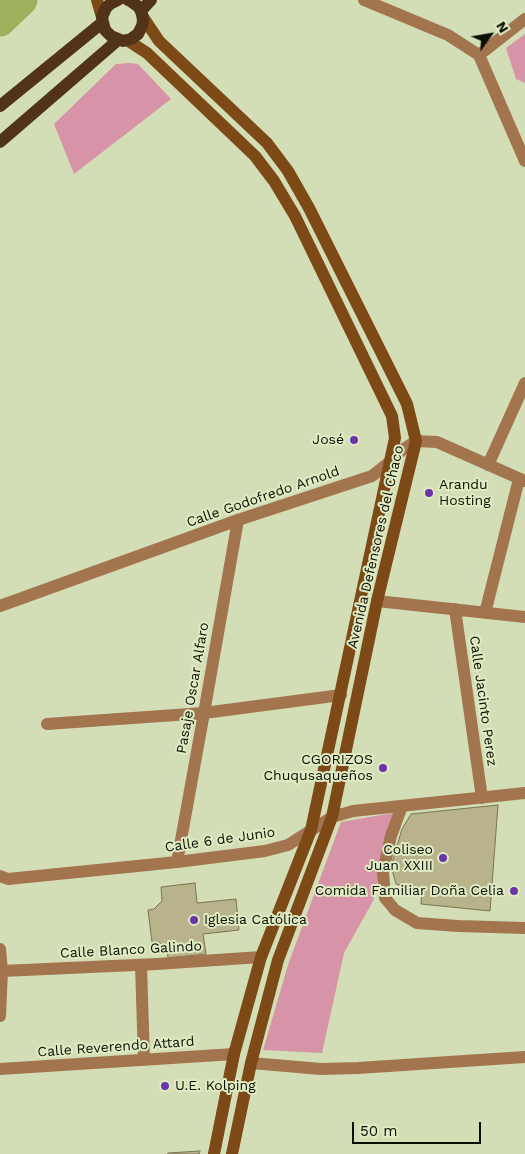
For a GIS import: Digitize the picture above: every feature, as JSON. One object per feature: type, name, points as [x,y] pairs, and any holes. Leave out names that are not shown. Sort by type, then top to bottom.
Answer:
[{"type":"main road","points":[[118,0],[106,8],[102,20],[107,34],[123,40],[131,39],[138,34],[142,26],[142,14],[136,4],[128,0]]},
{"type":"main road","points":[[142,14],[151,0]]},
{"type":"main road","points":[[0,106],[102,20]]},
{"type":"main road","points":[[0,142],[123,40]]},
{"type":"street","points":[[96,0],[102,20]]},
{"type":"street","points":[[364,0],[448,35],[479,55],[525,161]]},
{"type":"street","name":"Avenida Defensores del Chaco","points":[[142,14],[159,41],[267,143],[288,171],[309,208],[407,404],[416,441],[378,601],[332,817],[278,960],[251,1063],[232,1154]]},
{"type":"street","points":[[479,55],[525,19]]},
{"type":"street","name":"Avenida Defensores del Chaco","points":[[123,40],[147,53],[255,156],[274,181],[295,216],[392,416],[395,438],[312,830],[262,957],[234,1054],[214,1154]]},
{"type":"street","points":[[488,465],[525,383]]},
{"type":"street","points":[[416,441],[437,442],[522,480],[485,613]]},
{"type":"street","name":"Calle Godofredo Arnold","points":[[0,606],[238,520],[372,476],[402,450],[416,441]]},
{"type":"street","name":"Pasaje Oscar Alfaro","points":[[177,862],[238,520]]},
{"type":"street","points":[[378,601],[525,618]]},
{"type":"street","name":"Calle Jacinto Perez","points":[[455,609],[482,798]]},
{"type":"street","points":[[47,724],[204,713],[341,695]]},
{"type":"street","name":"Calle 6 de Junio","points":[[0,876],[8,879],[265,851],[288,845],[332,817],[353,811],[525,794]]},
{"type":"street","points":[[402,806],[391,836],[383,872],[385,898],[395,910],[417,923],[525,928]]},
{"type":"street","points":[[0,949],[2,971],[0,1016]]},
{"type":"street","name":"Calle Blanco Galindo","points":[[2,971],[262,957]]},
{"type":"street","points":[[141,965],[144,1060]]},
{"type":"street","name":"Calle Reverendo Attard","points":[[0,1069],[234,1054]]},
{"type":"street","points":[[251,1063],[330,1069],[525,1057]]},
{"type":"shaded area","points":[[525,34],[525,83],[516,79],[506,48]]},
{"type":"shaded area","points":[[116,64],[138,64],[171,99],[74,174],[54,124]]},
{"type":"shaded area","points":[[393,813],[373,901],[344,953],[322,1053],[263,1050],[289,962],[341,822]]},
{"type":"building","name":"Coliseo Juan XXIII","points":[[498,805],[490,911],[421,904],[422,891],[396,884],[391,866],[402,829],[411,814]]},
{"type":"building","name":"Iglesia Católica","points":[[195,883],[197,903],[236,899],[239,930],[203,934],[206,954],[168,958],[167,950],[159,942],[152,942],[148,910],[154,909],[162,901],[161,887]]},
{"type":"building","points":[[200,1151],[199,1154],[167,1154],[168,1153]]},
{"type":"waterway","points":[[0,21],[22,0]]},
{"type":"place","name":"José","points":[[354,440]]},
{"type":"place","name":"Arandu Hosting","points":[[429,493]]},
{"type":"place","name":"CGORIZOS Chuqusaqueños","points":[[383,768]]},
{"type":"place","name":"Coliseo Juan XXIII","points":[[443,858]]},
{"type":"place","name":"Comida Familiar Doña Celia","points":[[514,891]]},
{"type":"place","name":"Iglesia Católica","points":[[194,920]]},
{"type":"place","name":"U.E. Kolping","points":[[165,1086]]}]
